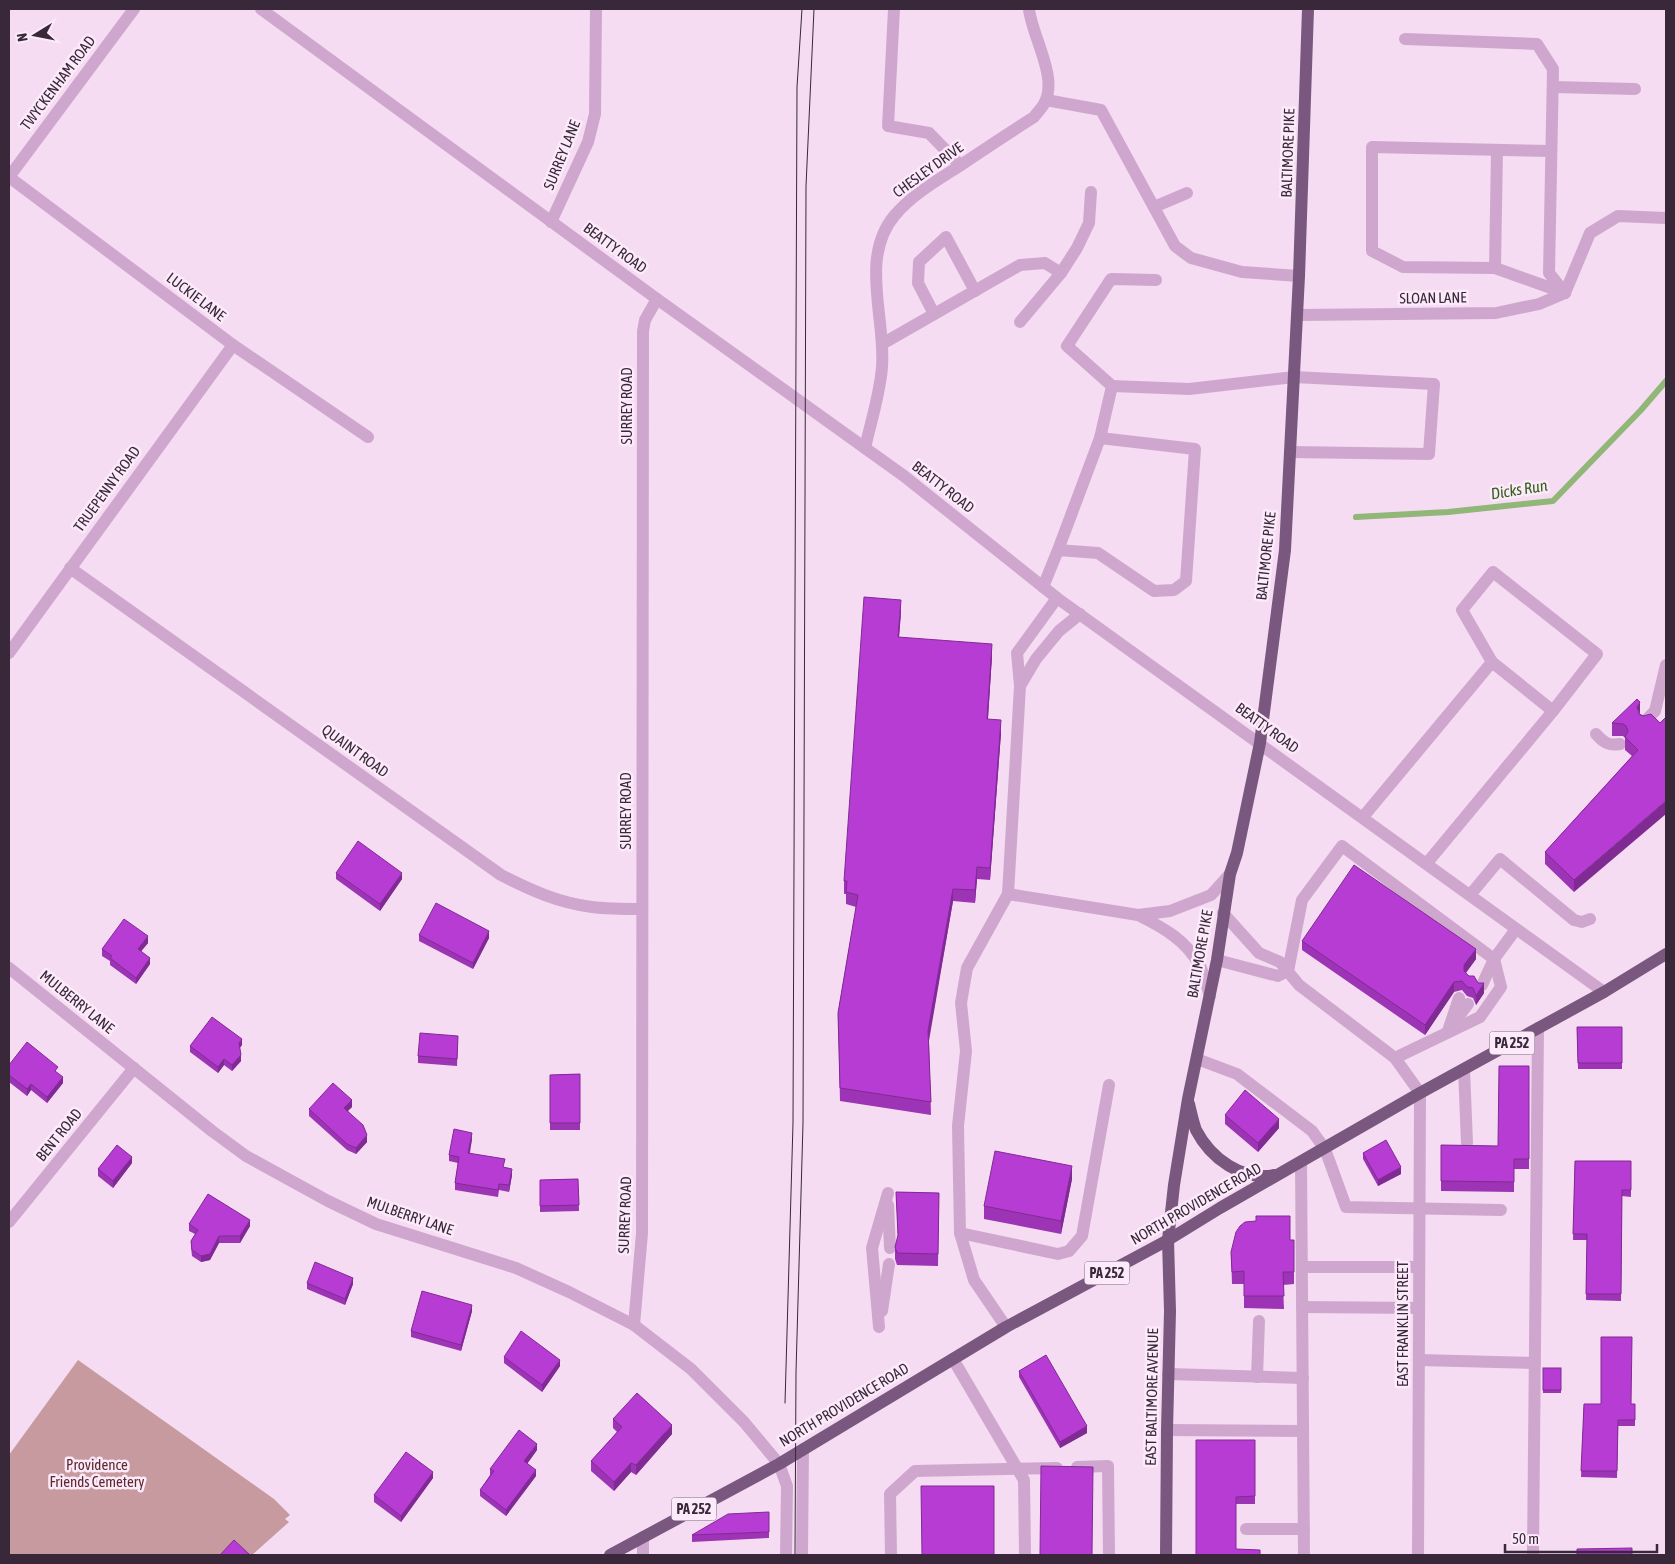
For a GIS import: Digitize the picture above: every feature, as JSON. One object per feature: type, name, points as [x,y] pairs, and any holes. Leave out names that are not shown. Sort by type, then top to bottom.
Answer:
[{"type":"main road","name":"BALTIMORE PIKE","points":[[1188,1099],[1210,996],[1230,874],[1237,853],[1260,742],[1285,550],[1298,315],[1308,9]]},
{"type":"main road","name":"NORTH PROVIDENCE ROAD","points":[[610,1555],[779,1464],[1006,1327],[1168,1240],[1420,1093],[1604,992],[1666,954]]},
{"type":"main road","points":[[1188,1099],[1196,1128],[1205,1145],[1225,1164],[1231,1168],[1262,1177],[1282,1173]]},
{"type":"main road","name":"EAST BALTIMORE AVENUE","points":[[1166,1555],[1170,1311],[1168,1240],[1174,1184],[1188,1099]]},
{"type":"street","name":"TWYCKENHAM ROAD","points":[[9,177],[134,9]]},
{"type":"street","name":"BEATTY ROAD","points":[[261,9],[657,299],[904,476],[1057,598],[1260,742],[1604,992]]},
{"type":"street","name":"SURREY LANE","points":[[551,222],[588,142],[595,114],[596,9]]},
{"type":"street","points":[[894,9],[888,126],[930,133],[960,165]]},
{"type":"street","points":[[1029,9],[1039,47],[1047,67],[1048,87],[1046,100],[1102,110],[1175,246],[1191,258],[1242,272],[1299,276]]},
{"type":"street","points":[[1404,39],[1537,44],[1553,69],[1549,273],[1565,292]]},
{"type":"street","points":[[1553,87],[1634,89]]},
{"type":"street","name":"CHESLEY DRIVE","points":[[865,448],[879,389],[882,366],[882,344],[876,289],[878,258],[884,234],[894,216],[908,202],[928,186],[1034,117],[1046,100]]},
{"type":"street","points":[[1551,151],[1372,147],[1372,251],[1403,267],[1495,268],[1565,292]]},
{"type":"street","points":[[1495,268],[1497,150]]},
{"type":"street","name":"LUCKIE LANE","points":[[9,177],[234,344],[368,437]]},
{"type":"street","points":[[1020,322],[1061,274],[1078,248],[1089,223],[1091,192]]},
{"type":"street","points":[[1154,207],[1187,193]]},
{"type":"street","points":[[1565,292],[1590,233],[1618,216],[1666,218]]},
{"type":"street","points":[[934,314],[918,283],[919,262],[946,237],[976,291]]},
{"type":"street","points":[[882,344],[1020,265],[1045,263],[1061,274]]},
{"type":"street","points":[[1156,280],[1111,279],[1066,346],[1112,386],[1189,389],[1294,377],[1434,384],[1429,454],[1290,452]]},
{"type":"street","name":"SLOAN LANE","points":[[1298,315],[1496,313],[1539,304],[1565,292]]},
{"type":"street","name":"SURREY ROAD","points":[[634,1325],[642,1233],[643,332],[645,320],[657,299]]},
{"type":"street","name":"TRUEPENNY ROAD","points":[[9,654],[234,344]]},
{"type":"street","points":[[1042,587],[1100,438],[1112,386]]},
{"type":"street","points":[[1058,550],[1098,553],[1154,591],[1174,590],[1186,581],[1195,449],[1100,438]]},
{"type":"street","name":"QUAINT ROAD","points":[[70,568],[501,875],[533,892],[564,901],[592,907],[642,909]]},
{"type":"street","points":[[1427,864],[1553,711],[1597,654],[1493,572],[1462,610],[1492,662],[1553,711]]},
{"type":"street","points":[[1006,1327],[974,1280],[960,1233],[958,1126],[966,1052],[960,1003],[968,968],[1008,894],[1020,686],[1017,653],[1057,598]]},
{"type":"street","points":[[1020,686],[1036,659],[1059,631],[1080,614]]},
{"type":"street","points":[[1363,817],[1492,662]]},
{"type":"street","points":[[1645,721],[1655,710],[1666,665]]},
{"type":"street","points":[[1596,734],[1603,742],[1611,745],[1620,744]]},
{"type":"street","points":[[1288,971],[1302,900],[1342,846],[1494,959],[1501,986],[1480,1017],[1395,1058]]},
{"type":"street","points":[[1470,895],[1500,859],[1574,920],[1582,922],[1590,919]]},
{"type":"street","points":[[1008,894],[1138,915],[1170,911],[1211,895],[1230,874]]},
{"type":"street","points":[[1223,913],[1259,953],[1280,962],[1299,985],[1395,1058],[1420,1093]]},
{"type":"street","points":[[1138,915],[1167,929],[1190,950],[1201,968],[1210,996]]},
{"type":"street","points":[[1477,982],[1516,929]]},
{"type":"street","points":[[1216,960],[1278,976],[1288,971]]},
{"type":"street","name":"MULBERRY LANE","points":[[9,968],[212,1131],[246,1156],[328,1201],[376,1224],[516,1268],[634,1325],[691,1369],[744,1422],[779,1464]]},
{"type":"street","points":[[1448,1031],[1463,1001]]},
{"type":"street","points":[[1533,1555],[1538,1028]]},
{"type":"street","points":[[1197,1059],[1237,1074],[1312,1131],[1325,1149],[1346,1207],[1501,1210]]},
{"type":"street","name":"BENT ROAD","points":[[9,1222],[134,1068]]},
{"type":"street","points":[[1464,1069],[1467,1143]]},
{"type":"street","points":[[960,1233],[1058,1254],[1069,1251],[1082,1236],[1109,1085]]},
{"type":"street","name":"EAST FRANKLIN STREET","points":[[1418,1555],[1420,1093]]},
{"type":"street","points":[[1301,1162],[1304,1555]]},
{"type":"street","points":[[890,1248],[888,1192],[872,1248],[879,1327],[890,1264]]},
{"type":"street","points":[[1302,1266],[1419,1267]]},
{"type":"street","points":[[1302,1307],[1419,1308]]},
{"type":"street","points":[[1257,1377],[1259,1321]]},
{"type":"street","points":[[953,1359],[1024,1480],[1025,1555]]},
{"type":"street","points":[[1419,1360],[1535,1364]]},
{"type":"street","points":[[1168,1374],[1303,1378]]},
{"type":"street","points":[[1167,1430],[1303,1431]]},
{"type":"street","points":[[802,1555],[803,1449]]},
{"type":"street","points":[[779,1464],[787,1486],[786,1555]]},
{"type":"street","points":[[891,1555],[890,1494],[915,1471],[1108,1466],[1109,1555]]},
{"type":"street","points":[[1246,1529],[1304,1529]]},
{"type":"street","points":[[642,1537],[643,1555]]},
{"type":"green space","name":"Providence Friends Cemetery","points":[[78,1360],[274,1499],[290,1515],[285,1519],[289,1522],[252,1555],[11,1555],[9,1553],[9,1455]]},
{"type":"building","points":[[864,597],[901,600],[898,637],[992,644],[987,719],[1001,720],[990,868],[977,867],[975,890],[953,889],[928,1031],[931,1102],[840,1088],[838,1013],[858,895],[846,892],[847,881],[844,881]]},
{"type":"building","points":[[1637,699],[1640,702],[1637,707],[1639,714],[1643,716],[1651,714],[1660,723],[1666,717],[1666,801],[1574,880],[1545,852],[1638,750],[1625,737],[1628,731],[1626,726],[1612,723]]},
{"type":"building","points":[[358,841],[402,873],[380,904],[336,873]]},
{"type":"building","points":[[1354,865],[1476,949],[1464,965],[1464,971],[1469,976],[1474,976],[1478,983],[1484,983],[1476,996],[1473,988],[1467,987],[1462,981],[1454,982],[1425,1025],[1302,941]]},
{"type":"building","points":[[436,903],[489,931],[473,963],[419,935]]},
{"type":"building","points":[[124,919],[148,936],[138,949],[150,958],[136,978],[110,958],[112,956],[102,949]]},
{"type":"building","points":[[212,1017],[242,1039],[239,1043],[241,1055],[232,1065],[224,1059],[218,1067],[190,1046]]},
{"type":"building","points":[[1577,1027],[1622,1027],[1622,1063],[1578,1063]]},
{"type":"building","points":[[420,1033],[458,1036],[457,1059],[418,1056]]},
{"type":"building","points":[[27,1042],[58,1067],[55,1071],[63,1077],[47,1097],[31,1084],[27,1089],[9,1075],[9,1065]]},
{"type":"building","points":[[1499,1066],[1529,1066],[1529,1159],[1514,1159],[1514,1182],[1441,1181],[1441,1145],[1498,1146]]},
{"type":"building","points":[[580,1074],[580,1123],[550,1123],[550,1075]]},
{"type":"building","points":[[333,1083],[352,1100],[344,1108],[363,1125],[367,1135],[356,1148],[347,1144],[309,1109]]},
{"type":"building","points":[[1245,1090],[1279,1119],[1258,1143],[1225,1115]]},
{"type":"building","points":[[454,1129],[472,1133],[468,1153],[505,1159],[503,1167],[512,1169],[509,1185],[499,1184],[498,1190],[455,1183],[459,1157],[449,1155]]},
{"type":"building","points":[[1386,1140],[1401,1167],[1378,1180],[1363,1153]]},
{"type":"building","points":[[117,1145],[132,1157],[113,1181],[98,1169]]},
{"type":"building","points":[[995,1151],[1072,1166],[1061,1221],[984,1206]]},
{"type":"building","points":[[1575,1161],[1631,1161],[1631,1190],[1622,1190],[1621,1294],[1586,1294],[1587,1234],[1573,1234]]},
{"type":"building","points":[[578,1179],[579,1205],[540,1206],[540,1180]]},
{"type":"building","points":[[896,1192],[939,1193],[938,1254],[897,1253],[895,1247],[898,1235]]},
{"type":"building","points":[[208,1194],[250,1220],[240,1236],[219,1236],[210,1254],[201,1256],[192,1250],[191,1241],[198,1230],[189,1224]]},
{"type":"building","points":[[1256,1216],[1290,1216],[1290,1240],[1294,1240],[1294,1272],[1283,1272],[1284,1296],[1244,1296],[1244,1271],[1232,1272],[1231,1252],[1236,1232],[1245,1222],[1256,1221]]},
{"type":"building","points":[[315,1262],[353,1278],[345,1299],[307,1283]]},
{"type":"building","points":[[422,1291],[472,1305],[461,1345],[411,1331]]},
{"type":"building","points":[[521,1331],[560,1360],[542,1385],[504,1357]]},
{"type":"building","points":[[1601,1337],[1632,1337],[1631,1404],[1635,1404],[1635,1420],[1618,1420],[1617,1471],[1581,1471],[1584,1404],[1601,1404]]},
{"type":"building","points":[[1046,1355],[1087,1426],[1060,1442],[1019,1371]]},
{"type":"building","points":[[1543,1368],[1561,1368],[1561,1390],[1543,1390]]},
{"type":"building","points":[[637,1393],[672,1425],[636,1465],[631,1463],[614,1482],[591,1461],[622,1427],[613,1419]]},
{"type":"building","points":[[519,1430],[537,1444],[524,1461],[536,1470],[506,1510],[480,1490],[494,1471],[490,1469]]},
{"type":"building","points":[[1196,1440],[1255,1440],[1255,1496],[1236,1497],[1236,1549],[1260,1550],[1260,1555],[1196,1555]]},
{"type":"building","points":[[406,1452],[433,1472],[401,1516],[374,1495]]},
{"type":"building","points":[[1041,1466],[1093,1467],[1092,1555],[1040,1555]]},
{"type":"building","points":[[921,1486],[994,1486],[994,1555],[922,1555]]},
{"type":"building","points":[[769,1512],[769,1532],[692,1535],[728,1514]]},
{"type":"building","points":[[234,1540],[250,1555],[220,1555]]},
{"type":"building","points":[[1632,1548],[1632,1555],[1577,1555],[1577,1549]]},
{"type":"waterway","name":"Dicks Run","points":[[1356,517],[1448,512],[1553,501],[1641,410],[1666,381]]},
{"type":"tram line","points":[[785,1403],[793,1123],[797,87],[802,9]]},
{"type":"tram line","points":[[795,1555],[796,1372],[803,1123],[806,186],[814,9]]}]
